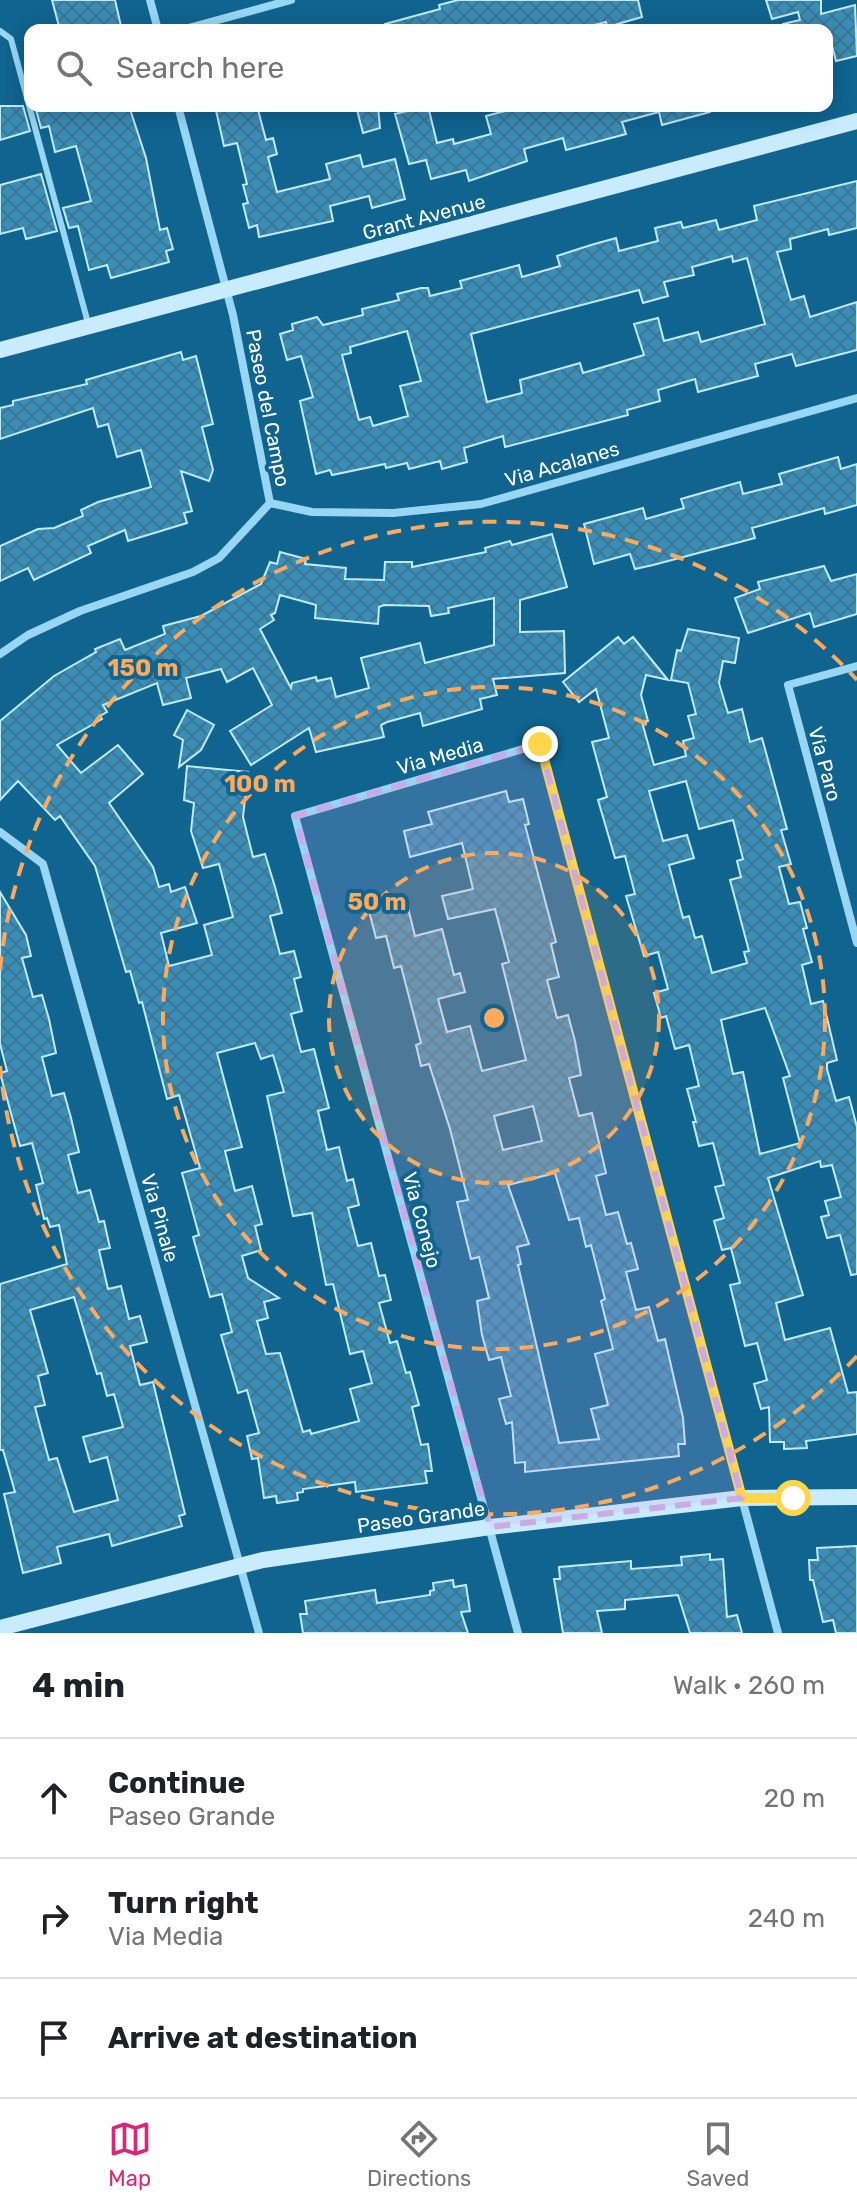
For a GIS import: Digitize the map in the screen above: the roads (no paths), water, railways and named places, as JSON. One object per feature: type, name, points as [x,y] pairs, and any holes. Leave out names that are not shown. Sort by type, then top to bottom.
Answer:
[{"type":"main road","name":"Grant Avenue","points":[[0,350],[857,121]]},
{"type":"main road","name":"Paseo Grande","points":[[2,1626],[241,1564],[490,1527],[742,1498],[857,1497]]},
{"type":"street","points":[[150,0],[156,24]]},
{"type":"street","points":[[203,24],[291,0]]},
{"type":"street","name":"Paseo del Campo","points":[[0,654],[28,635],[80,611],[193,572],[219,558],[270,503],[227,290],[180,112]]},
{"type":"street","name":"Via Acalanes","points":[[270,503],[312,512],[379,513],[481,504],[857,398]]},
{"type":"street","name":"Via Paro","points":[[857,666],[788,685],[857,943]]},
{"type":"street","name":"Via Media","points":[[295,816],[540,744],[778,1633]]},
{"type":"street","name":"Via Conejo","points":[[295,816],[518,1633]]},
{"type":"street","name":"Via Pinale","points":[[0,832],[43,864],[259,1633]]},
{"type":"lane","points":[[0,31],[11,39],[24,87]]},
{"type":"lane","points":[[31,112],[89,327]]}]
